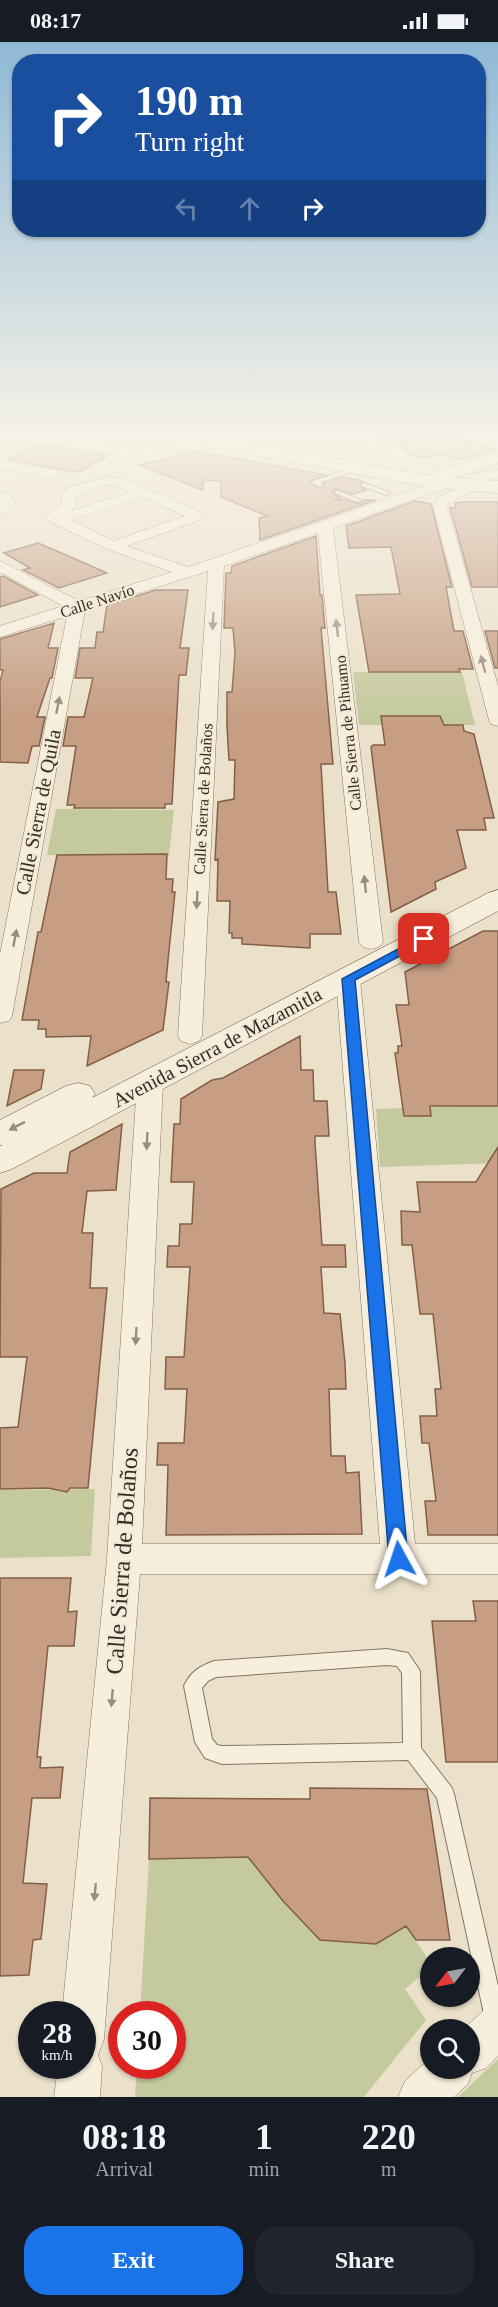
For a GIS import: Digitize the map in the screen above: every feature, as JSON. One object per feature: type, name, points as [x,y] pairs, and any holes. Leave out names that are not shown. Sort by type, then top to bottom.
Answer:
[{"type":"main road","name":"Avenida Sierra de Mazamitla","points":[[0,1134],[69,1112],[150,1082],[348,979],[479,902],[498,876]]},
{"type":"main road","name":"Avenida Sierra de Mazamitla","points":[[0,1161],[69,1112],[190,1036],[371,942],[479,902]]},
{"type":"street","points":[[78,528],[190,566]]},
{"type":"street","points":[[119,543],[162,528]]},
{"type":"street","name":"Calle Navío","points":[[190,566],[290,528]]},
{"type":"street","name":"Calle Navío","points":[[0,623],[71,604],[312,528]]},
{"type":"street","name":"Calle Sierra de Pihuamo","points":[[325,528],[371,942]]},
{"type":"street","points":[[446,528],[498,720]]},
{"type":"street","points":[[0,566],[71,604]]},
{"type":"street","name":"Calle Sierra de Bolaños","points":[[190,566],[190,1036]]},
{"type":"street","name":"Calle Navío","points":[[0,632],[71,604]]},
{"type":"street","name":"Calle Sierra de Quila","points":[[0,1016],[71,604]]},
{"type":"street","points":[[348,979],[399,1559]]},
{"type":"street","name":"Calle Sierra de Bolaños","points":[[85,2001],[124,1559],[150,1082]]},
{"type":"street","points":[[124,1559],[498,1559]]},
{"type":"street","points":[[77,2097],[79,2079]]},
{"type":"street","points":[[421,2097],[440,2079]]},
{"type":"lane","points":[[411,1750],[217,1754],[211,1752],[204,1742],[193,1686],[201,1675],[214,1669],[387,1657],[402,1659],[411,1671],[411,1750],[445,1794],[488,2035]]},
{"type":"green space","points":[[353,672],[462,672],[475,725],[359,725]]},
{"type":"green space","points":[[56,809],[174,810],[169,856],[47,855]]},
{"type":"green space","points":[[498,1105],[498,1163],[380,1167],[376,1109]]},
{"type":"green space","points":[[95,1489],[91,1556],[0,1558],[0,1490]]},
{"type":"green space","points":[[248,1857],[283,1901],[320,1940],[376,1944],[406,1926],[420,1947],[420,1976],[405,1989],[425,2019],[420,2019],[420,2027],[364,2097],[135,2097],[136,2079],[186,2079],[186,2001],[141,2001],[149,1859]]},
{"type":"green space","points":[[498,2059],[498,2097],[458,2097],[477,2079],[480,2079],[480,2076]]},
{"type":"building","points":[[259,528],[295,528],[260,540]]},
{"type":"building","points":[[346,528],[437,528],[452,587],[446,587],[454,631],[463,631],[473,669],[459,669],[460,672],[369,672],[356,595],[400,594],[391,547],[349,548]]},
{"type":"building","points":[[456,528],[498,528],[498,587],[472,587]]},
{"type":"building","points":[[316,536],[325,628],[321,628],[333,764],[321,764],[328,892],[336,892],[341,934],[310,934],[310,948],[242,944],[242,938],[232,938],[232,933],[229,933],[230,901],[217,901],[218,859],[215,860],[218,802],[234,799],[235,760],[229,760],[227,692],[232,692],[235,653],[233,628],[224,628],[226,573],[231,573],[232,566]]},
{"type":"building","points":[[38,543],[107,573],[59,588],[23,570],[30,568],[4,553]]},
{"type":"building","points":[[3,576],[38,595],[0,607],[0,577]]},
{"type":"building","points":[[156,590],[188,590],[180,648],[189,648],[186,675],[179,675],[172,804],[165,804],[165,808],[74,808],[75,805],[67,805],[76,746],[63,746],[68,717],[84,717],[93,678],[75,678],[80,648],[95,648],[97,632],[103,632],[107,605]]},
{"type":"building","points":[[54,623],[48,648],[58,648],[52,678],[50,678],[37,717],[45,717],[39,746],[32,746],[28,763],[0,762],[0,681],[3,670],[0,670],[0,639]]},
{"type":"building","points":[[485,631],[498,631],[498,668],[495,668]]},
{"type":"building","points":[[381,716],[440,716],[444,725],[463,725],[464,731],[474,734],[494,818],[484,818],[486,830],[457,830],[466,868],[435,882],[436,889],[391,912],[371,747],[385,745]]},
{"type":"building","points":[[167,854],[166,879],[173,879],[172,892],[175,892],[166,982],[169,982],[163,1030],[87,1066],[91,1036],[46,1037],[46,1029],[38,1029],[39,1020],[22,1020],[38,932],[41,932],[57,855]]},
{"type":"building","points":[[483,931],[498,931],[498,1106],[430,1106],[431,1116],[404,1116],[395,1053],[398,1053],[398,1046],[402,1046],[396,1005],[409,1005],[405,972]]},
{"type":"building","points":[[300,1036],[301,1070],[313,1070],[314,1101],[327,1101],[329,1136],[315,1136],[322,1245],[345,1245],[346,1267],[321,1267],[324,1313],[340,1314],[345,1363],[346,1389],[329,1389],[331,1456],[345,1456],[346,1473],[359,1472],[362,1534],[166,1535],[168,1465],[157,1465],[158,1443],[184,1443],[187,1389],[165,1389],[166,1357],[184,1357],[190,1267],[167,1267],[168,1246],[179,1246],[180,1224],[192,1224],[194,1182],[171,1182],[174,1124],[180,1124],[181,1099],[212,1080],[223,1078]]},
{"type":"building","points":[[14,1070],[44,1070],[41,1089],[7,1106]]},
{"type":"building","points":[[122,1124],[116,1190],[87,1191],[82,1233],[93,1233],[90,1288],[107,1288],[88,1488],[70,1488],[67,1492],[48,1488],[0,1489],[0,1428],[18,1427],[27,1357],[0,1357],[1,1189],[34,1173],[67,1173],[70,1152]]},
{"type":"building","points":[[498,1147],[498,1535],[428,1535],[425,1501],[436,1501],[429,1443],[422,1443],[420,1416],[437,1416],[435,1389],[441,1389],[433,1314],[420,1314],[412,1245],[402,1245],[401,1211],[420,1212],[417,1182],[476,1182]]},
{"type":"building","points":[[0,1578],[71,1578],[68,1612],[77,1611],[74,1646],[48,1646],[37,1757],[41,1757],[40,1768],[63,1767],[60,1798],[32,1798],[23,1883],[47,1884],[41,1939],[33,1940],[29,1975],[0,1976]]},
{"type":"building","points":[[473,1601],[498,1601],[498,1762],[446,1762],[432,1621],[476,1621]]},
{"type":"building","points":[[310,1788],[427,1789],[450,1940],[416,1940],[406,1926],[376,1944],[320,1940],[283,1901],[248,1857],[149,1859],[150,1798],[310,1799]]},
{"type":"route","points":[[399,1559],[348,979],[424,939]]}]
